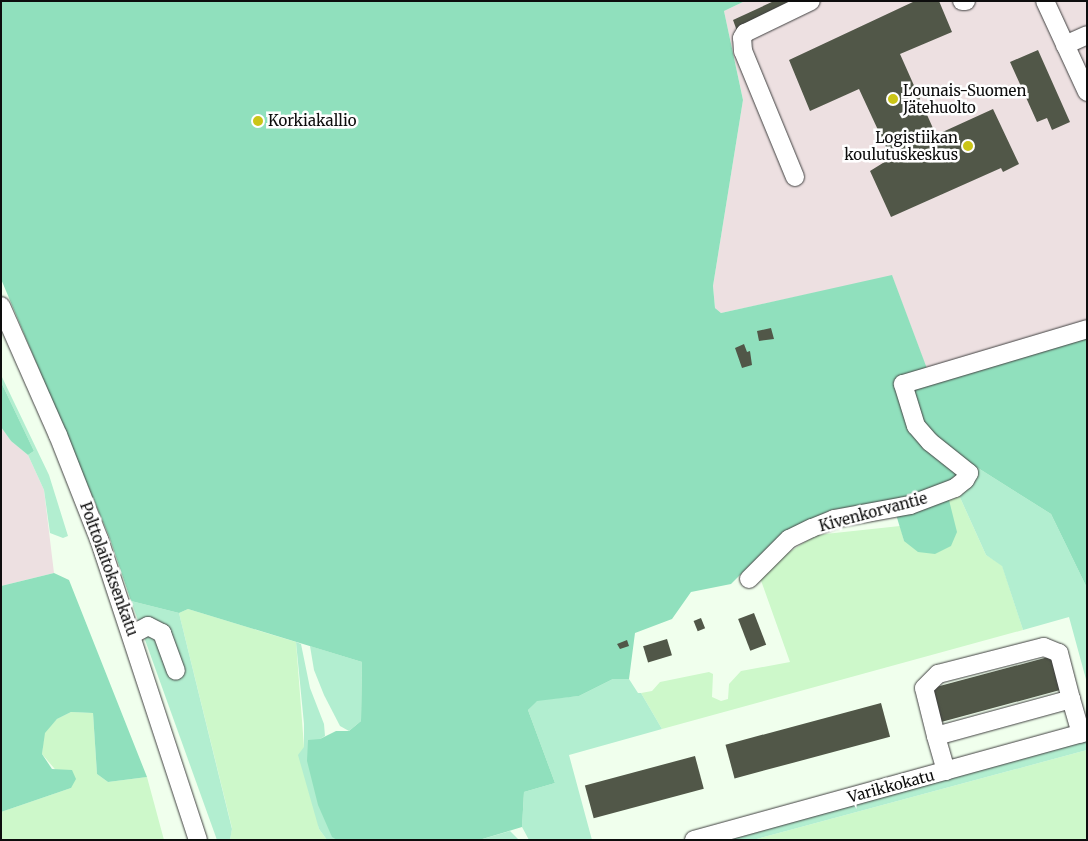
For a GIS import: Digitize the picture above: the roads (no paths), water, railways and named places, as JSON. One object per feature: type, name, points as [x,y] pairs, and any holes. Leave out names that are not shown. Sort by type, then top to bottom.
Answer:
[{"type":"street","points":[[795,177],[743,51],[742,38],[745,32],[811,1]]},
{"type":"street","points":[[1045,1],[1087,92]]},
{"type":"street","points":[[1065,45],[1087,35]]},
{"type":"street","name":"Polttolaitoksenkatu","points":[[1,306],[58,435],[133,634],[198,840]]},
{"type":"street","name":"Kivenkorvantie","points":[[749,579],[789,540],[812,528],[834,520],[910,505],[955,488],[965,480],[969,473],[930,442],[916,426],[903,384],[1087,328]]},
{"type":"street","points":[[133,634],[148,626],[162,633],[176,671]]},
{"type":"street","points":[[946,771],[924,688],[938,674],[1044,646],[1059,653],[1071,699],[1084,733]]},
{"type":"street","points":[[936,736],[1071,699]]},
{"type":"street","name":"Varikkokatu","points":[[694,840],[1084,733]]},
{"type":"place","name":"Lounais-Suomen Jätehuolto","points":[[893,99]]},
{"type":"place","name":"Korkiakallio","points":[[258,121]]},
{"type":"place","name":"Logistiikan koulutuskeskus","points":[[968,146]]}]
